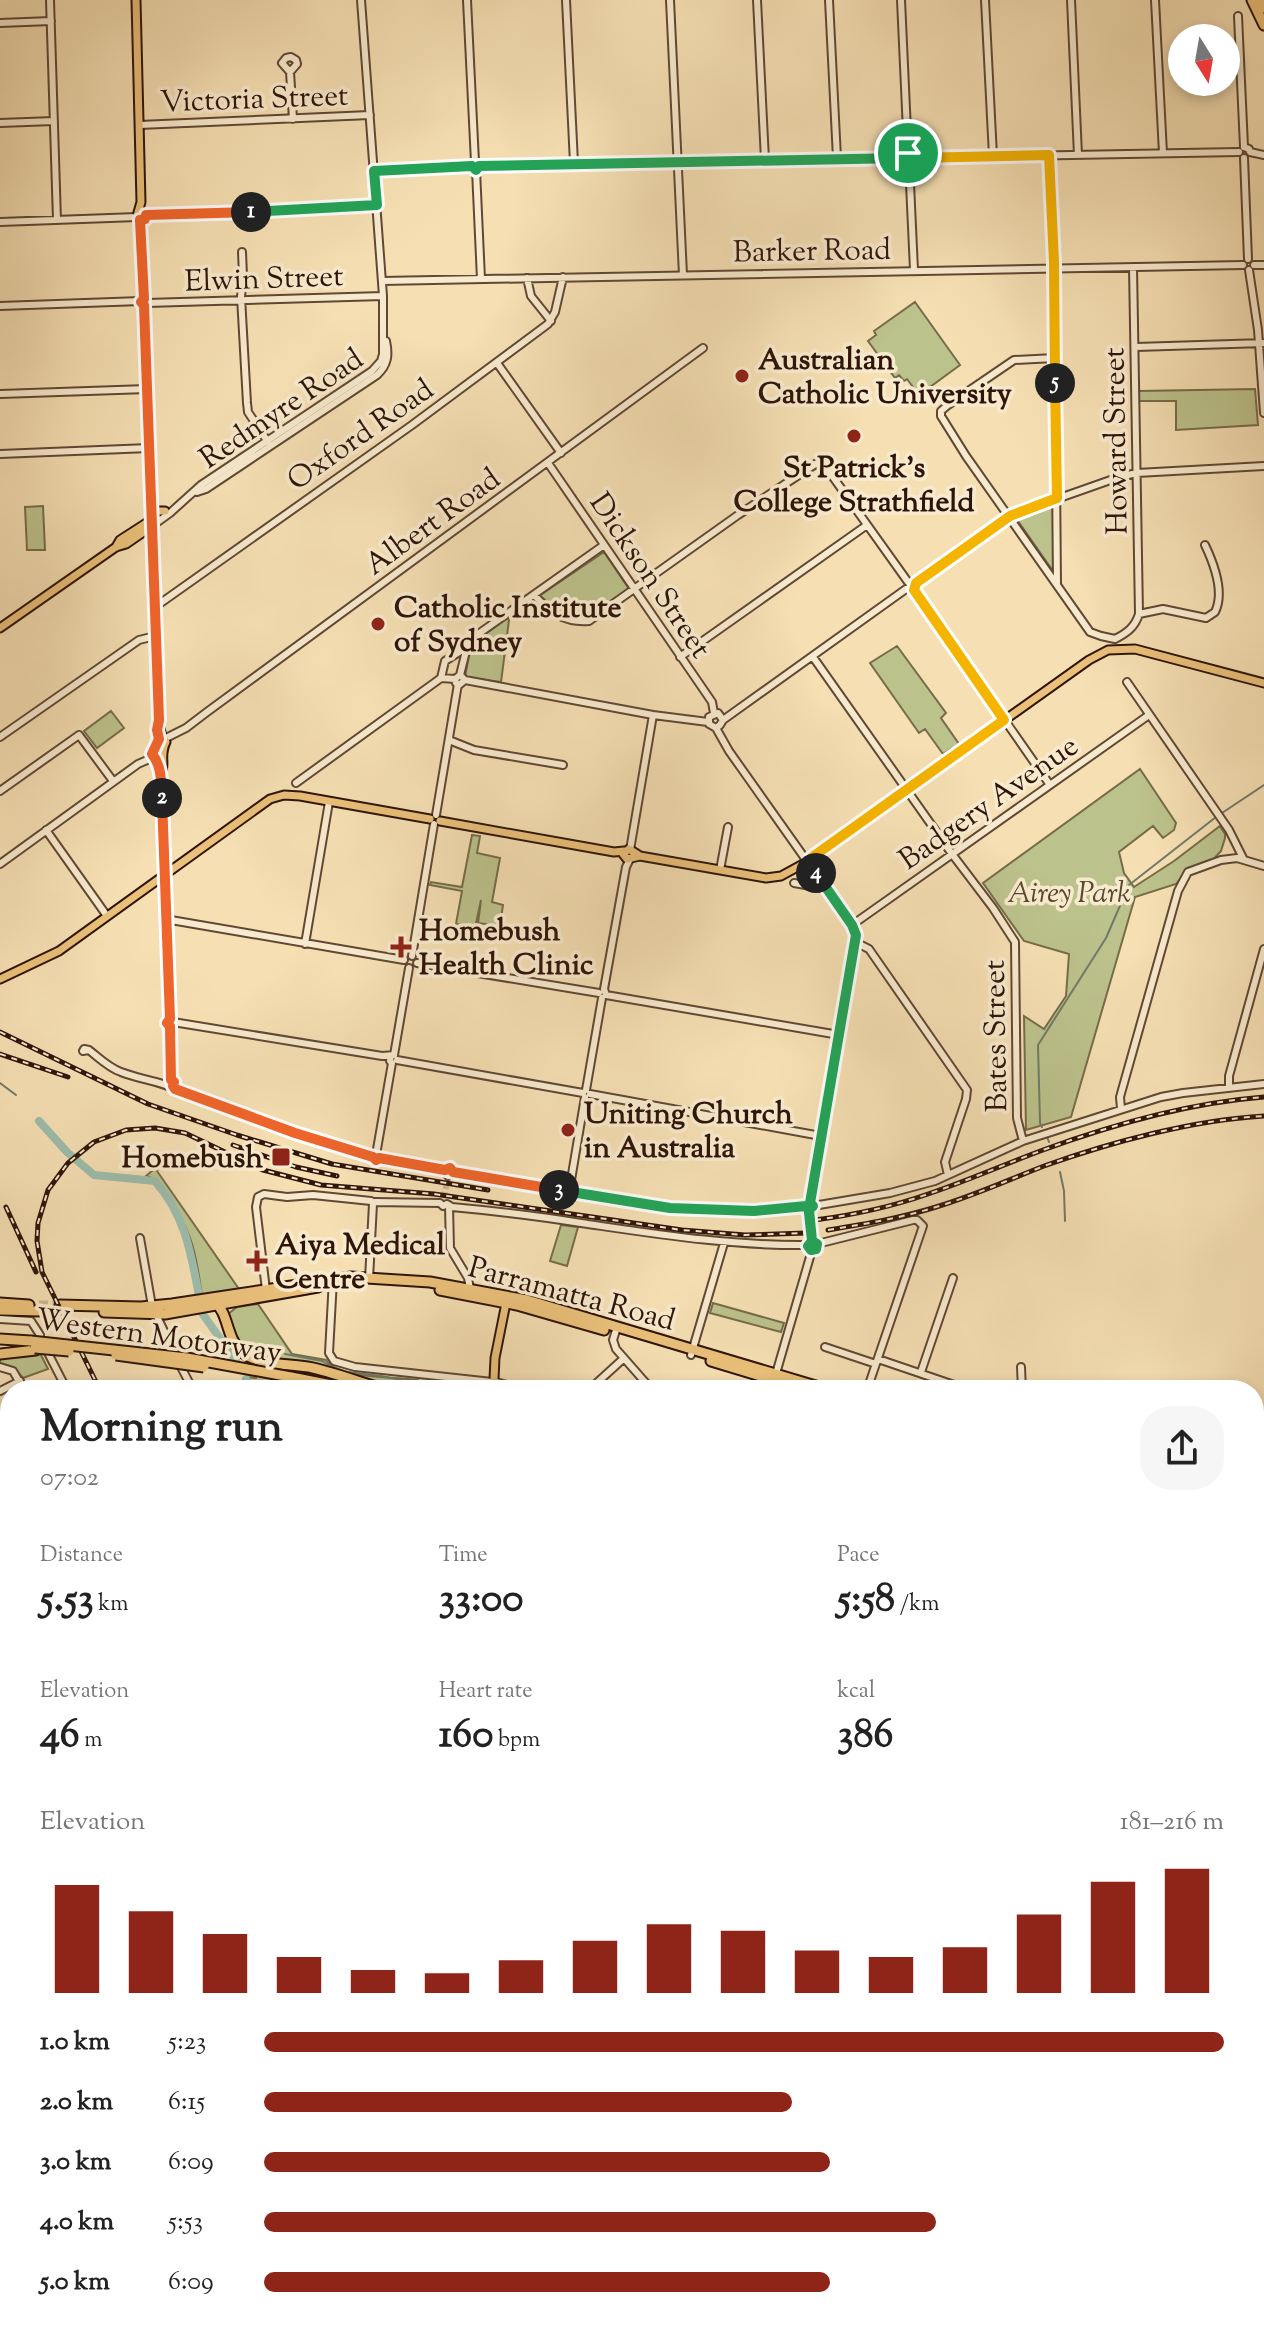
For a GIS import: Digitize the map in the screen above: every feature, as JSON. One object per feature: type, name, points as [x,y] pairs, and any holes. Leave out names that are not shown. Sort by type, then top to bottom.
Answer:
[{"type":"highway","points":[[1252,0],[1264,25]]},
{"type":"highway","points":[[1260,0],[1264,8]]},
{"type":"highway","name":"Parramatta Road","points":[[369,1280],[507,1299]]},
{"type":"highway","name":"Parramatta Road","points":[[61,1308],[154,1310],[219,1305],[333,1282],[430,1282],[507,1299],[787,1380]]},
{"type":"highway","name":"Parramatta Road","points":[[154,1310],[172,1304],[267,1294]]},
{"type":"highway","points":[[172,1304],[214,1302],[219,1305],[233,1341],[244,1354],[255,1360],[316,1369],[353,1380]]},
{"type":"highway","points":[[0,1303],[41,1308],[0,1310]]},
{"type":"highway","name":"Western Motorway","points":[[0,1340],[157,1354],[297,1380]]},
{"type":"highway","points":[[0,1354],[35,1344]]},
{"type":"highway","name":"Western Motorway","points":[[35,1344],[48,1351],[169,1362],[295,1380]]},
{"type":"highway","name":"Parramatta Road","points":[[775,1377],[782,1380]]},
{"type":"main road","points":[[136,0],[157,730],[163,740],[156,755],[163,771],[164,876]]},
{"type":"main road","points":[[151,506],[157,511],[165,511]]},
{"type":"main road","name":"Redmyre Road","points":[[0,628],[152,523]]},
{"type":"main road","name":"Redmyre Road","points":[[116,547],[120,540],[152,523]]},
{"type":"main road","points":[[137,536],[147,539],[152,549]]},
{"type":"main road","points":[[0,979],[52,955],[270,799],[284,795],[766,878],[781,876],[807,861],[1102,652],[1129,648],[1264,683]]},
{"type":"main road","points":[[494,1380],[495,1358],[507,1299]]},
{"type":"street","points":[[50,0],[57,220]]},
{"type":"street","name":"Redmyre Road","points":[[152,523],[201,485],[268,443],[377,366],[383,354],[383,296],[361,0]]},
{"type":"street","points":[[467,0],[481,279]]},
{"type":"street","points":[[566,0],[574,163]]},
{"type":"street","points":[[670,0],[683,275]]},
{"type":"street","points":[[757,0],[765,160]]},
{"type":"street","points":[[829,0],[837,158]]},
{"type":"street","points":[[901,0],[914,270]]},
{"type":"street","points":[[985,0],[993,156]]},
{"type":"street","points":[[1071,0],[1078,155]]},
{"type":"street","points":[[1155,0],[1163,153]]},
{"type":"street","points":[[1238,16],[1248,265],[1261,343],[1264,413]]},
{"type":"street","points":[[0,23],[51,21]]},
{"type":"street","points":[[290,72],[293,119]]},
{"type":"street","name":"Victoria Street","points":[[139,125],[370,115]]},
{"type":"street","points":[[0,123],[54,121]]},
{"type":"street","points":[[374,171],[837,158],[1244,152],[1264,155]]},
{"type":"street","points":[[1049,155],[1057,584]]},
{"type":"street","points":[[0,222],[377,205]]},
{"type":"street","points":[[242,252],[248,412],[268,443]]},
{"type":"street","name":"Barker Road","points":[[382,281],[1264,265]]},
{"type":"street","name":"Howard Street","points":[[1133,267],[1139,614]]},
{"type":"street","points":[[551,321],[563,277]]},
{"type":"street","points":[[527,278],[531,296],[551,321]]},
{"type":"street","name":"Elwin Street","points":[[0,306],[383,296]]},
{"type":"street","name":"Oxford Road","points":[[155,607],[497,363],[551,321]]},
{"type":"street","points":[[1136,347],[1261,343]]},
{"type":"street","name":"Albert Road","points":[[163,740],[186,728],[703,348]]},
{"type":"street","points":[[1055,358],[1014,360],[948,405],[941,411],[942,419],[1090,632],[1115,639],[1136,624],[1139,614],[1163,609],[1201,618],[1211,616],[1218,608],[1219,599],[1215,570],[1205,545]]},
{"type":"street","points":[[497,363],[561,453]]},
{"type":"street","points":[[0,394],[147,389]]},
{"type":"street","points":[[0,454],[149,448]]},
{"type":"street","name":"Dickson Street","points":[[548,463],[712,702],[714,713]]},
{"type":"street","points":[[534,595],[556,615],[584,622],[593,618],[809,466],[819,463],[828,470],[1050,785]]},
{"type":"street","points":[[716,728],[1010,516],[1137,473],[1264,466]]},
{"type":"street","name":"Redmyre Road","points":[[152,523],[182,501]]},
{"type":"street","points":[[680,657],[867,525]]},
{"type":"street","points":[[441,678],[445,661],[467,647],[474,637],[604,545]]},
{"type":"street","points":[[0,737],[139,640],[155,636]]},
{"type":"street","points":[[467,647],[412,956],[417,963],[839,1035]]},
{"type":"street","name":"Bates Street","points":[[813,657],[1015,942],[1017,1108],[1023,1141]]},
{"type":"street","points":[[296,783],[441,678],[708,722],[716,728],[856,932],[809,1208],[812,1243],[775,1377]]},
{"type":"street","points":[[1127,682],[1214,806],[1244,860]]},
{"type":"street","points":[[708,722],[714,713],[718,713],[723,720]]},
{"type":"street","points":[[569,1192],[653,715]]},
{"type":"street","name":"Badgery Avenue","points":[[852,925],[1149,715]]},
{"type":"street","points":[[0,791],[79,735],[113,781]]},
{"type":"street","points":[[449,740],[474,750],[563,765]]},
{"type":"street","points":[[0,864],[138,764],[138,761],[156,755]]},
{"type":"street","points":[[305,944],[329,802]]},
{"type":"street","points":[[720,870],[728,827]]},
{"type":"street","points":[[46,830],[107,916]]},
{"type":"street","points":[[1121,1109],[1120,1097],[1185,877],[1188,872],[1229,858],[1264,866]]},
{"type":"street","points":[[164,876],[171,1083],[177,1091],[287,1130],[448,1175],[670,1208],[754,1211],[809,1208],[898,1191],[948,1175],[1023,1141],[1121,1109],[1173,1095],[1264,1084]]},
{"type":"street","points":[[794,883],[828,889]]},
{"type":"street","points":[[165,919],[404,960]]},
{"type":"street","points":[[855,942],[869,949],[967,1090],[945,1162],[948,1175]]},
{"type":"street","points":[[1229,1087],[1229,1076],[1264,949]]},
{"type":"street","points":[[404,960],[412,956]]},
{"type":"street","points":[[404,960],[409,968]]},
{"type":"street","points":[[409,968],[417,963]]},
{"type":"street","points":[[376,1157],[409,968]]},
{"type":"street","points":[[171,1022],[821,1136]]},
{"type":"street","points":[[89,1050],[108,1066],[121,1072],[171,1083]]},
{"type":"street","points":[[267,1294],[256,1207],[258,1197],[264,1194],[287,1197],[313,1195],[373,1202],[445,1202],[724,1243],[767,1245],[812,1243],[917,1220],[923,1231],[871,1380]]},
{"type":"street","points":[[369,1280],[373,1202]]},
{"type":"street","points":[[445,1202],[450,1248],[468,1278],[470,1289]]},
{"type":"street","points":[[140,1238],[154,1310],[173,1350]]},
{"type":"street","points":[[692,1352],[724,1243]]},
{"type":"street","points":[[921,1372],[953,1278]]},
{"type":"street","points":[[333,1282],[329,1353],[334,1361],[355,1367],[471,1380]]},
{"type":"street","points":[[0,1319],[31,1321],[35,1344]]},
{"type":"street","points":[[616,1330],[613,1340],[616,1349],[643,1380]]},
{"type":"street","points":[[825,1347],[921,1372],[936,1380]]},
{"type":"street","points":[[48,1351],[62,1380]]},
{"type":"street","points":[[600,1380],[623,1359]]},
{"type":"street","points":[[0,1367],[13,1371],[19,1380]]},
{"type":"street","points":[[181,1367],[188,1380]]},
{"type":"street","points":[[1021,1367],[1022,1380]]},
{"type":"green space","points":[[915,302],[960,365],[919,395],[907,379],[904,381],[899,375],[895,378],[868,341],[876,335],[874,331]]},
{"type":"green space","points":[[1255,389],[1258,425],[1176,430],[1176,401],[1139,401],[1139,391]]},
{"type":"green space","points":[[43,506],[45,550],[27,550],[25,507]]},
{"type":"green space","points":[[1046,506],[1054,509],[1055,571],[1018,521],[1020,516]]},
{"type":"green space","points":[[604,552],[629,589],[587,617],[573,617],[561,612],[539,596]]},
{"type":"green space","points":[[507,618],[501,682],[465,677],[470,650],[476,641]]},
{"type":"green space","points":[[897,646],[946,713],[941,718],[959,744],[943,754],[925,729],[919,733],[870,663]]},
{"type":"green space","points":[[111,711],[124,728],[97,748],[84,731]]},
{"type":"green space","name":"Airey Park","points":[[1140,769],[1176,823],[1174,830],[1163,838],[1153,826],[1119,852],[1124,873],[1134,887],[1220,826],[1225,834],[1221,851],[1212,861],[1186,871],[1176,884],[1135,897],[1071,1117],[1026,1130],[1024,1016],[1044,1029],[1066,996],[1069,954],[1024,941],[983,883]]},
{"type":"green space","points":[[472,835],[480,836],[477,853],[500,858],[492,902],[503,905],[500,926],[478,923],[481,900],[475,928],[456,924],[462,891],[430,885],[431,882],[462,887]]},
{"type":"green space","points":[[160,1164],[157,1171],[239,1289],[202,1296],[194,1252],[183,1222],[166,1192],[146,1176]]},
{"type":"green space","points":[[561,1225],[578,1227],[567,1266],[550,1261]]},
{"type":"green space","points":[[713,1303],[784,1323],[781,1332],[710,1313]]},
{"type":"green space","points":[[258,1304],[292,1354],[326,1360],[332,1366],[354,1373],[418,1380],[366,1380],[325,1368],[281,1361],[278,1380],[249,1380],[247,1377],[256,1378],[259,1355],[239,1342],[228,1314],[237,1307]]},
{"type":"green space","points":[[40,1353],[48,1369],[23,1378],[16,1370],[0,1364],[0,1357]]},
{"type":"waterway","points":[[1222,813],[1264,785]]},
{"type":"waterway","points":[[1042,1127],[1038,1045],[1106,938],[1129,885],[1216,817]]},
{"type":"waterway","points":[[0,1083],[16,1095]]},
{"type":"waterway","points":[[39,1121],[67,1152],[94,1175],[155,1181],[180,1221],[199,1296]]},
{"type":"waterway","points":[[1047,1137],[1049,1142]]},
{"type":"waterway","points":[[1060,1172],[1065,1221]]},
{"type":"waterway","points":[[202,1313],[236,1361]]},
{"type":"waterway","points":[[285,1354],[322,1361],[347,1372],[401,1380]]},
{"type":"tunnel","points":[[444,1198],[447,1181]]},
{"type":"tunnel","points":[[39,1305],[60,1305]]},
{"type":"railway","points":[[0,1032],[148,1104],[237,1135],[332,1164],[488,1190]]},
{"type":"railway","points":[[0,1054],[68,1077]]},
{"type":"railway","points":[[815,1220],[914,1199],[1124,1123],[1207,1104],[1264,1097]]},
{"type":"railway","points":[[828,1230],[896,1218],[936,1207],[1044,1166],[1124,1141],[1181,1127],[1264,1116]]},
{"type":"railway","points":[[95,1380],[42,1272],[37,1241],[38,1223],[48,1190],[68,1163],[94,1142],[126,1130],[155,1128],[185,1133],[263,1170],[321,1185],[434,1194],[682,1230],[745,1235],[806,1233]]},
{"type":"railway","points":[[233,1145],[296,1167],[337,1176]]},
{"type":"railway","points":[[6,1207],[36,1272]]},
{"type":"place","name":"Australian Catholic University","points":[[742,376]]},
{"type":"place","name":"St Patrick's College Strathfield","points":[[854,436]]},
{"type":"place","name":"Catholic Institute of Sydney","points":[[378,624]]},
{"type":"place","name":"Homebush Health Clinic","points":[[401,947]]},
{"type":"place","name":"Uniting Church in Australia","points":[[568,1130]]},
{"type":"place","name":"Homebush","points":[[281,1157]]},
{"type":"place","name":"Aiya Medical Centre","points":[[257,1261]]},
{"type":"route","points":[[908,153],[904,158],[574,163],[479,166],[476,170],[472,166],[374,171],[377,205],[146,215],[144,220],[140,220],[159,720],[159,739],[152,754],[161,774],[170,1019],[167,1023],[170,1026],[171,1080],[177,1091],[376,1160],[379,1158],[445,1170],[450,1168],[453,1172],[657,1207],[754,1211],[806,1206],[812,1241],[817,1244],[816,1249],[811,1250],[808,1246],[812,1241],[809,1210],[813,1206],[810,1203],[856,935],[810,865],[811,858],[1004,720],[914,590],[916,583],[1010,516],[1057,498],[1054,262],[1049,155],[913,158],[908,153]]}]
